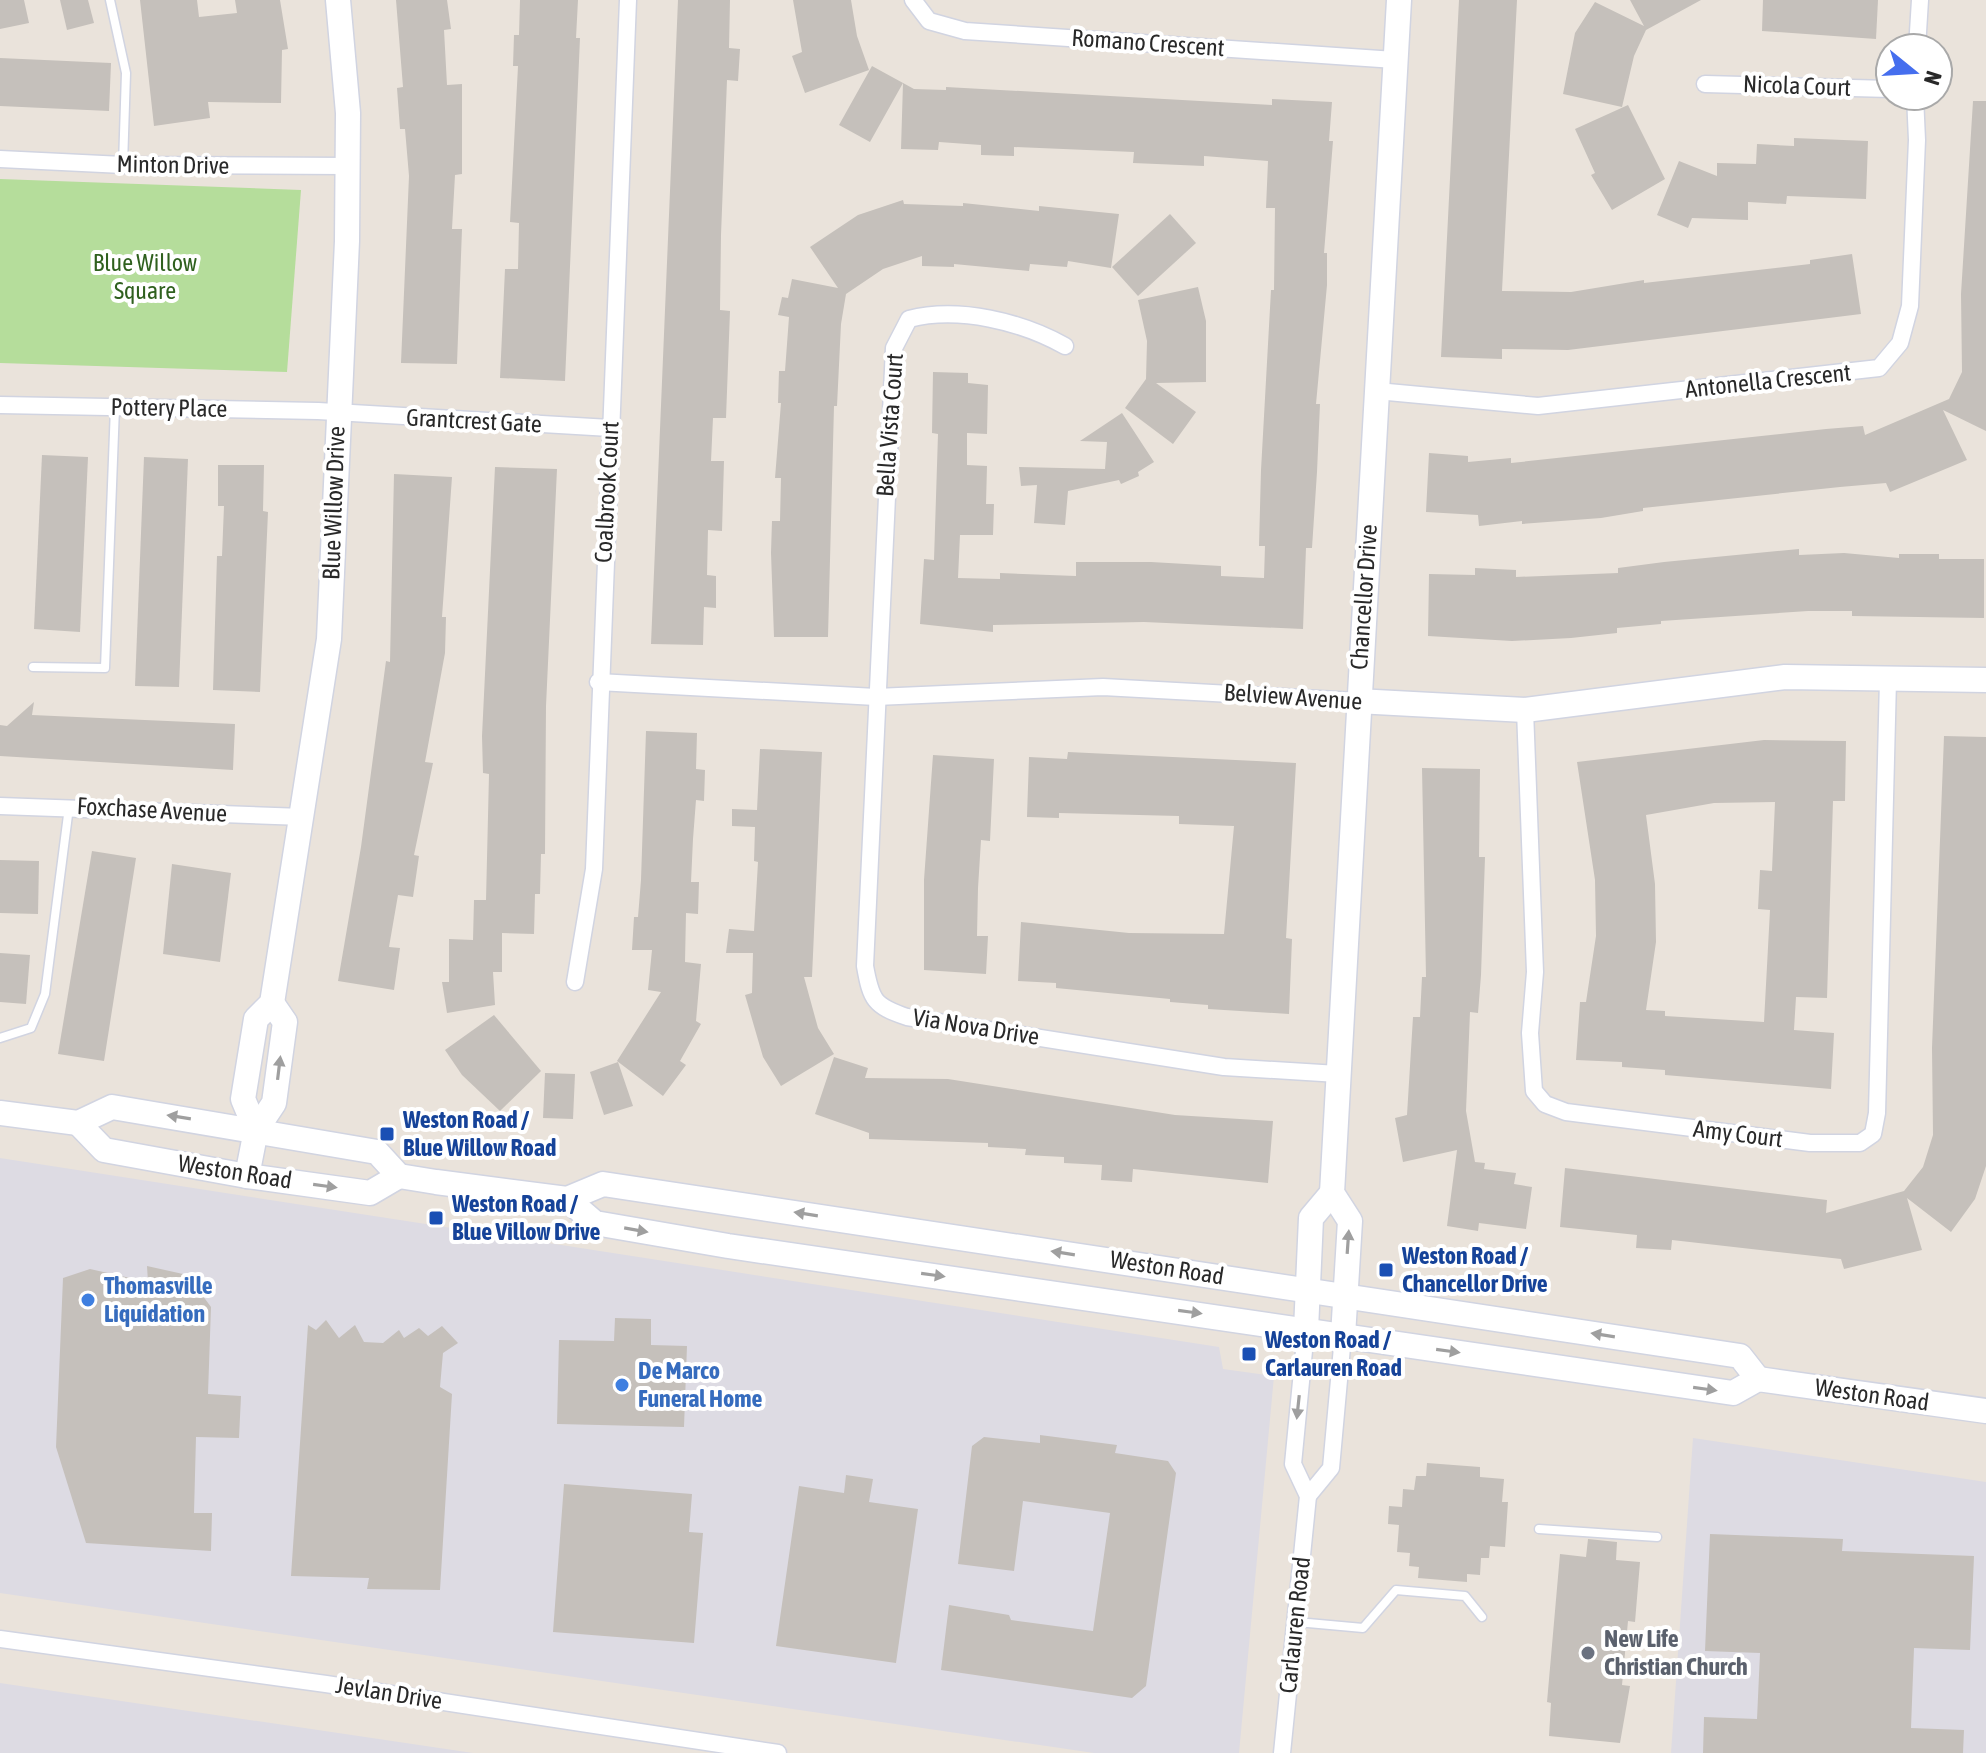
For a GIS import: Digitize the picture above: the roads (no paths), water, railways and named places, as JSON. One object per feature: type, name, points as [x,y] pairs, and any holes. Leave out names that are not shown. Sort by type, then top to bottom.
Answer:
[{"type":"main road","name":"Blue Willow Drive","points":[[247,1176],[256,1130],[274,1103],[285,1022],[272,1003],[329,639],[347,241],[348,113],[338,0]]},
{"type":"main road","name":"Chancellor Drive","points":[[1344,1296],[1350,1221],[1332,1193],[1357,701],[1399,0]]},
{"type":"main road","name":"Belview Avenue","points":[[1357,701],[1525,710],[1785,677],[1986,680]]},
{"type":"main road","name":"Weston Road","points":[[399,1176],[377,1152],[256,1130],[112,1107],[78,1123],[104,1150],[247,1176],[370,1193],[399,1176],[567,1199],[603,1184],[1740,1356],[1758,1379]]},
{"type":"main road","points":[[0,1113],[78,1123]]},
{"type":"main road","points":[[1306,1290],[1311,1218],[1332,1193]]},
{"type":"main road","name":"Weston Road","points":[[567,1199],[595,1223],[610,1226],[1343,1336],[1733,1393],[1758,1379],[1986,1411]]},
{"type":"main road","name":"Carlauren Road","points":[[1306,1290],[1306,1330]]},
{"type":"main road","points":[[1343,1336],[1344,1296]]},
{"type":"street","name":"Coalbrook Court","points":[[575,982],[594,869],[598,682],[628,0]]},
{"type":"street","name":"Romano Crescent","points":[[913,0],[929,21],[965,31],[1395,60]]},
{"type":"street","points":[[1918,32],[1920,0]]},
{"type":"street","name":"Nicola Court","points":[[1705,84],[1874,89]]},
{"type":"street","name":"Antonella Crescent","points":[[1377,391],[1538,406],[1879,368],[1900,343],[1910,306],[1916,112]]},
{"type":"street","name":"Minton Drive","points":[[0,159],[123,165],[347,166]]},
{"type":"street","name":"Bella Vista Court","points":[[876,697],[894,348],[903,327],[909,319],[920,316],[985,319],[1034,329],[1065,346]]},
{"type":"street","name":"Pottery Place","points":[[0,405],[337,414]]},
{"type":"street","name":"Grantcrest Gate","points":[[337,414],[610,428]]},
{"type":"street","name":"Amy Court","points":[[1525,710],[1535,957],[1530,1033],[1534,1091],[1545,1104],[1566,1112],[1810,1143],[1860,1143],[1873,1134],[1877,1113],[1888,680]]},
{"type":"street","name":"Belview Avenue","points":[[598,682],[876,697],[1103,687],[1357,701]]},
{"type":"street","name":"Via Nova Drive","points":[[876,697],[865,966],[876,1003],[907,1017],[1224,1067],[1338,1074]]},
{"type":"street","name":"Foxchase Avenue","points":[[0,806],[69,806],[303,817]]},
{"type":"street","name":"Carlauren Road","points":[[1282,1753],[1308,1496],[1293,1464],[1306,1330]]},
{"type":"street","points":[[1308,1496],[1331,1468],[1343,1336]]},
{"type":"street","name":"Jevlan Drive","points":[[0,1639],[358,1688],[778,1753]]},
{"type":"lane","points":[[110,0],[126,73],[123,165]]},
{"type":"lane","points":[[33,667],[105,668],[115,407]]},
{"type":"lane","points":[[0,1038],[31,1028],[45,994],[69,806]]},
{"type":"lane","points":[[1539,1529],[1657,1537]]},
{"type":"lane","points":[[1297,1622],[1363,1628],[1396,1590],[1465,1596],[1482,1617]]},
{"type":"place","name":"Weston Road / Blue Willow Road","points":[[387,1134]]},
{"type":"place","name":"Weston Road / Blue Villow Drive","points":[[436,1218]]},
{"type":"place","name":"Weston Road / Chancellor Drive","points":[[1386,1270]]},
{"type":"place","name":"Thomasville Liquidation","points":[[88,1300]]},
{"type":"place","name":"Weston Road / Carlauren Road","points":[[1249,1354]]},
{"type":"place","name":"De Marco Funeral Home","points":[[622,1385]]},
{"type":"place","name":"New Life Christian Church","points":[[1588,1653]]},
{"type":"park label","name":"Blue Willow Square","points":[[145,277]]}]
